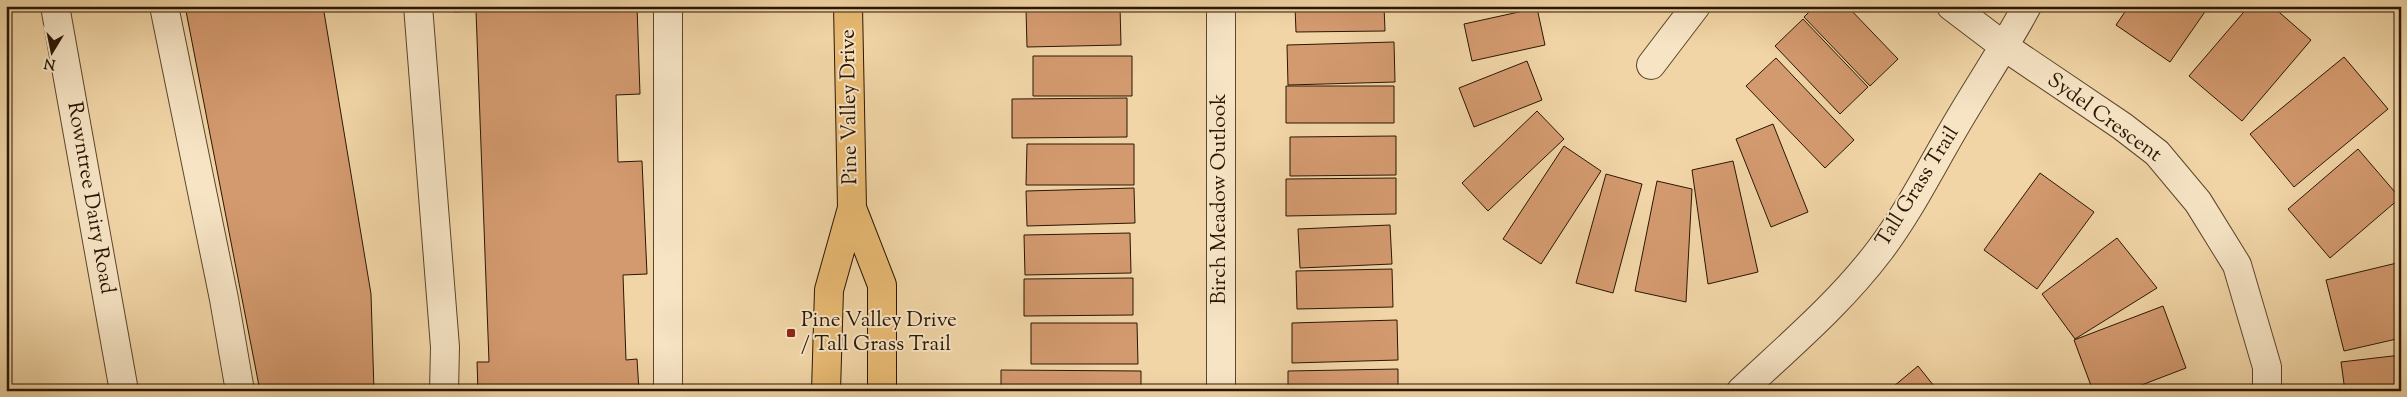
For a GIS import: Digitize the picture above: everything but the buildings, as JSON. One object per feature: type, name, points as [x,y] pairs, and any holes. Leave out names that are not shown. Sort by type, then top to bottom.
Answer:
[{"type":"main road","name":"Pine Valley Drive","points":[[824,388],[830,290],[852,208],[848,6]]},
{"type":"main road","name":"Pine Valley Drive","points":[[852,208],[882,285],[882,391]]},
{"type":"street","name":"Rowntree Dairy Road","points":[[55,6],[124,391]]},
{"type":"street","points":[[164,6],[224,299],[240,391]]},
{"type":"street","points":[[418,6],[444,338],[444,391]]},
{"type":"street","points":[[668,6],[668,391]]},
{"type":"street","name":"Birch Meadow Outlook","points":[[1221,6],[1221,391]]},
{"type":"street","points":[[1651,65],[1696,6]]},
{"type":"street","points":[[1950,6],[2005,47]]},
{"type":"street","name":"Tall Grass Trail","points":[[1741,391],[1798,340],[1879,251],[1907,211],[1953,129],[2005,47],[2026,6]]},
{"type":"street","name":"Sydel Crescent","points":[[2005,47],[2122,126],[2157,153],[2198,202],[2237,265],[2268,367],[2267,391]]},
{"type":"place","name":"Pine Valley Drive / Tall Grass Trail","points":[[791,333]]}]
